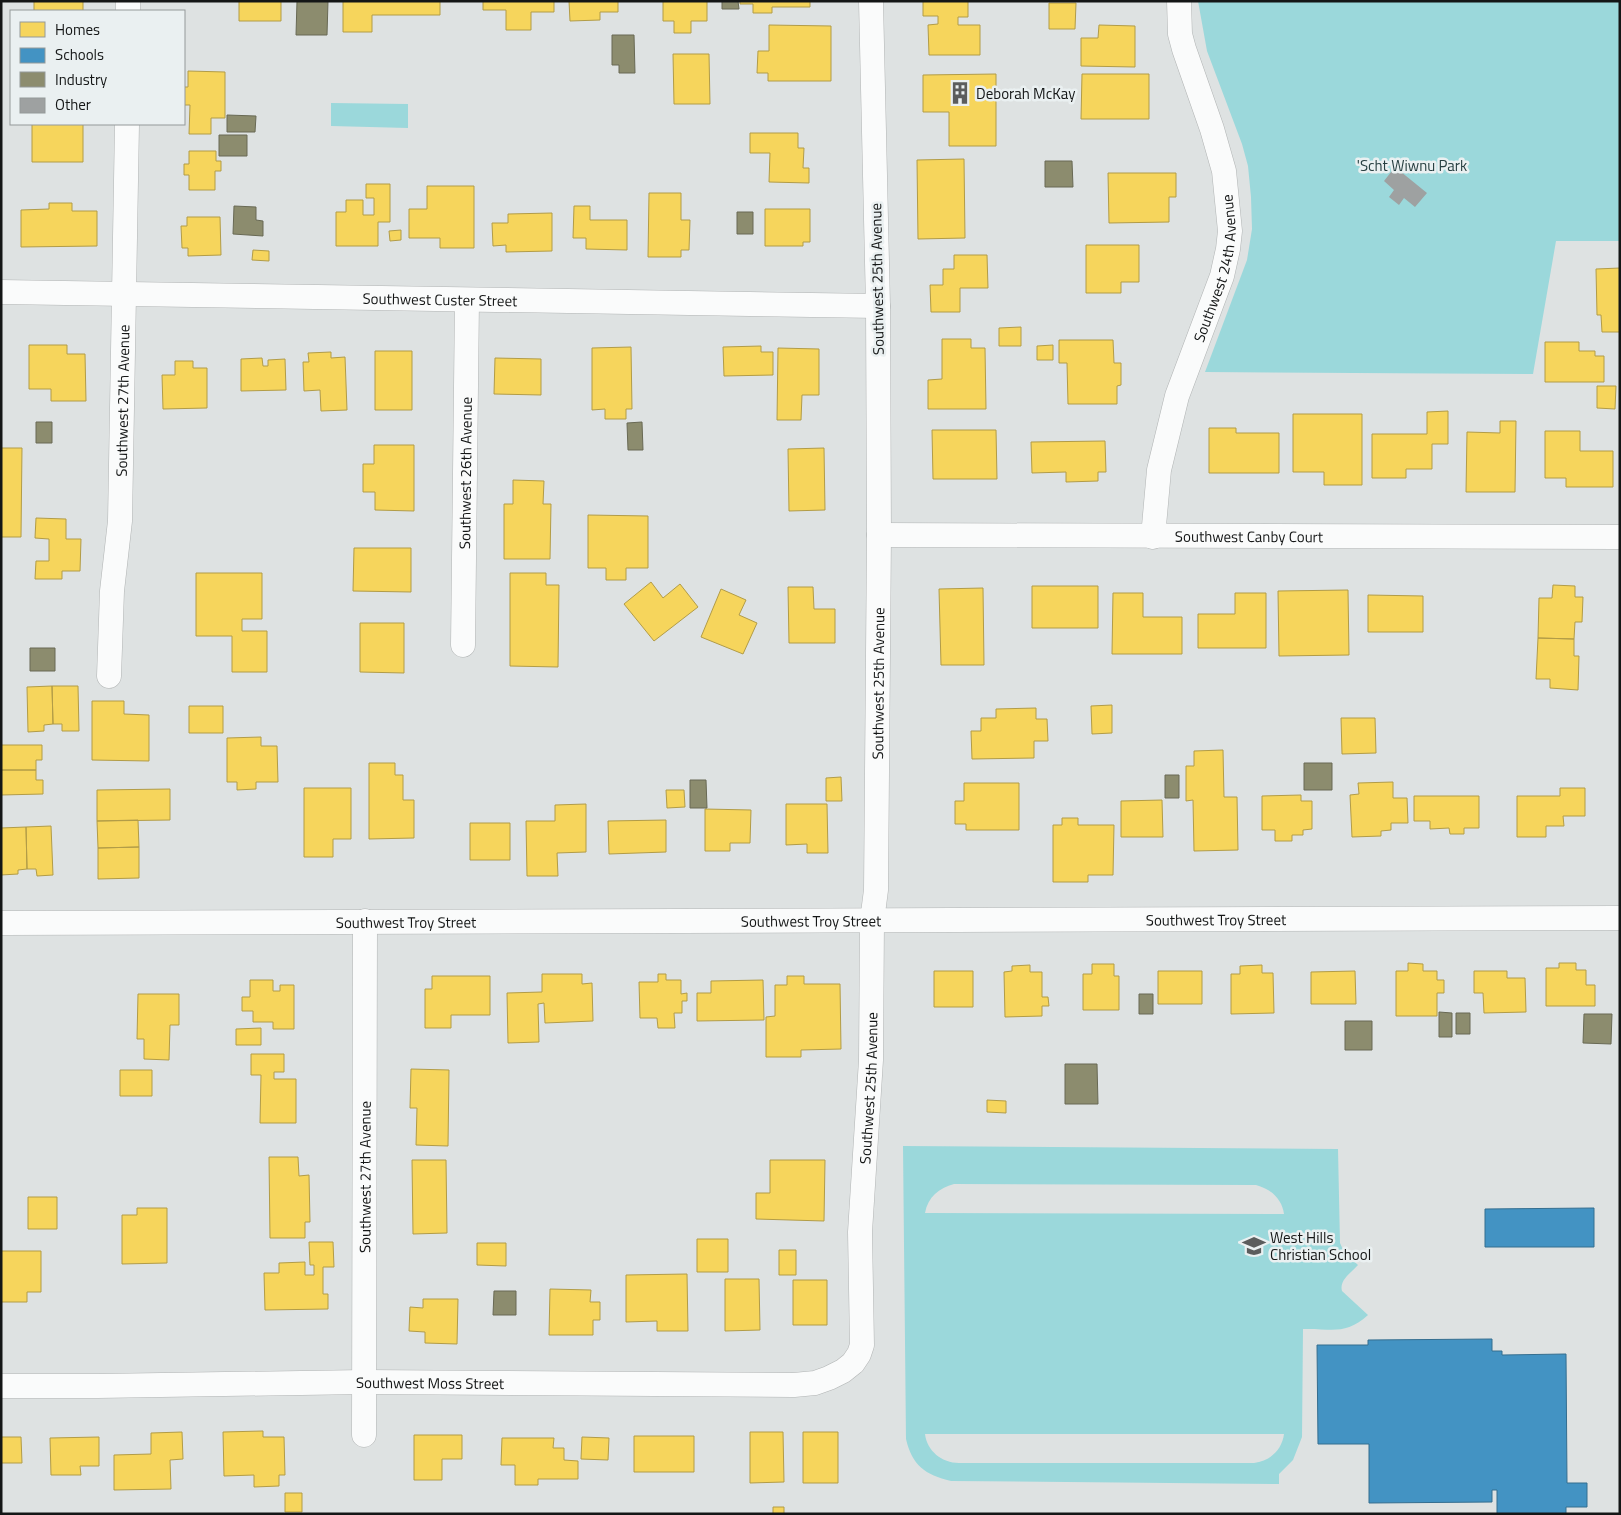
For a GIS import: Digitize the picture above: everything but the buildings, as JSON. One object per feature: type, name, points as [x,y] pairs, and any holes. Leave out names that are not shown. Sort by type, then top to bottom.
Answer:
[{"type":"street","name":"Southwest 25th Avenue","points":[[853,1363],[862,1345],[860,1232],[871,1060],[872,921],[876,890],[879,535],[878,306],[871,1]]},
{"type":"street","name":"Southwest 24th Avenue","points":[[1153,537],[1159,470],[1175,406],[1222,276],[1230,231],[1224,171],[1212,128],[1180,34],[1179,1]]},
{"type":"street","name":"Southwest 27th Avenue","points":[[109,676],[112,591],[120,521],[126,125]]},
{"type":"street","name":"Southwest Custer Street","points":[[1,292],[878,306]]},
{"type":"street","name":"Southwest 26th Avenue","points":[[463,645],[467,300]]},
{"type":"street","name":"Southwest Canby Court","points":[[879,535],[1620,537]]},
{"type":"street","name":"Southwest Troy Street","points":[[1,923],[190,923],[365,920],[872,921],[1620,918]]},
{"type":"street","name":"Southwest 27th Avenue","points":[[364,1435],[365,920]]},
{"type":"street","name":"Southwest Moss Street","points":[[1,1386],[364,1382],[794,1385],[815,1383],[829,1378],[853,1363]]},
{"type":"green space","name":"'Scht Wiwnu Park","points":[[1198,1],[1620,1],[1620,241],[1556,241],[1533,374],[1205,372],[1247,260],[1252,229],[1248,166],[1242,144],[1207,51]]},
{"type":"green space","points":[[331,103],[408,104],[408,128],[331,126]]},
{"type":"green space","points":[[903,1146],[1338,1149],[1340,1243],[1344,1252],[1358,1265],[1342,1283],[1342,1291],[1368,1315],[1352,1326],[1337,1330],[1303,1329],[1302,1437],[1293,1460],[1279,1474],[1279,1484],[951,1481],[934,1476],[921,1468],[912,1456],[906,1439]],"holes":[[[954,1184],[1256,1185],[1275,1195],[1281,1204],[1284,1214],[925,1213],[926,1207],[935,1194]],[[925,1434],[1284,1434],[1281,1445],[1274,1454],[1265,1460],[1254,1463],[959,1463],[947,1461],[936,1455],[929,1446]]]},
{"type":"place","name":"Deborah McKay","points":[[960,93]]},
{"type":"place","name":"West Hills Christian School","points":[[1254,1246]]}]
